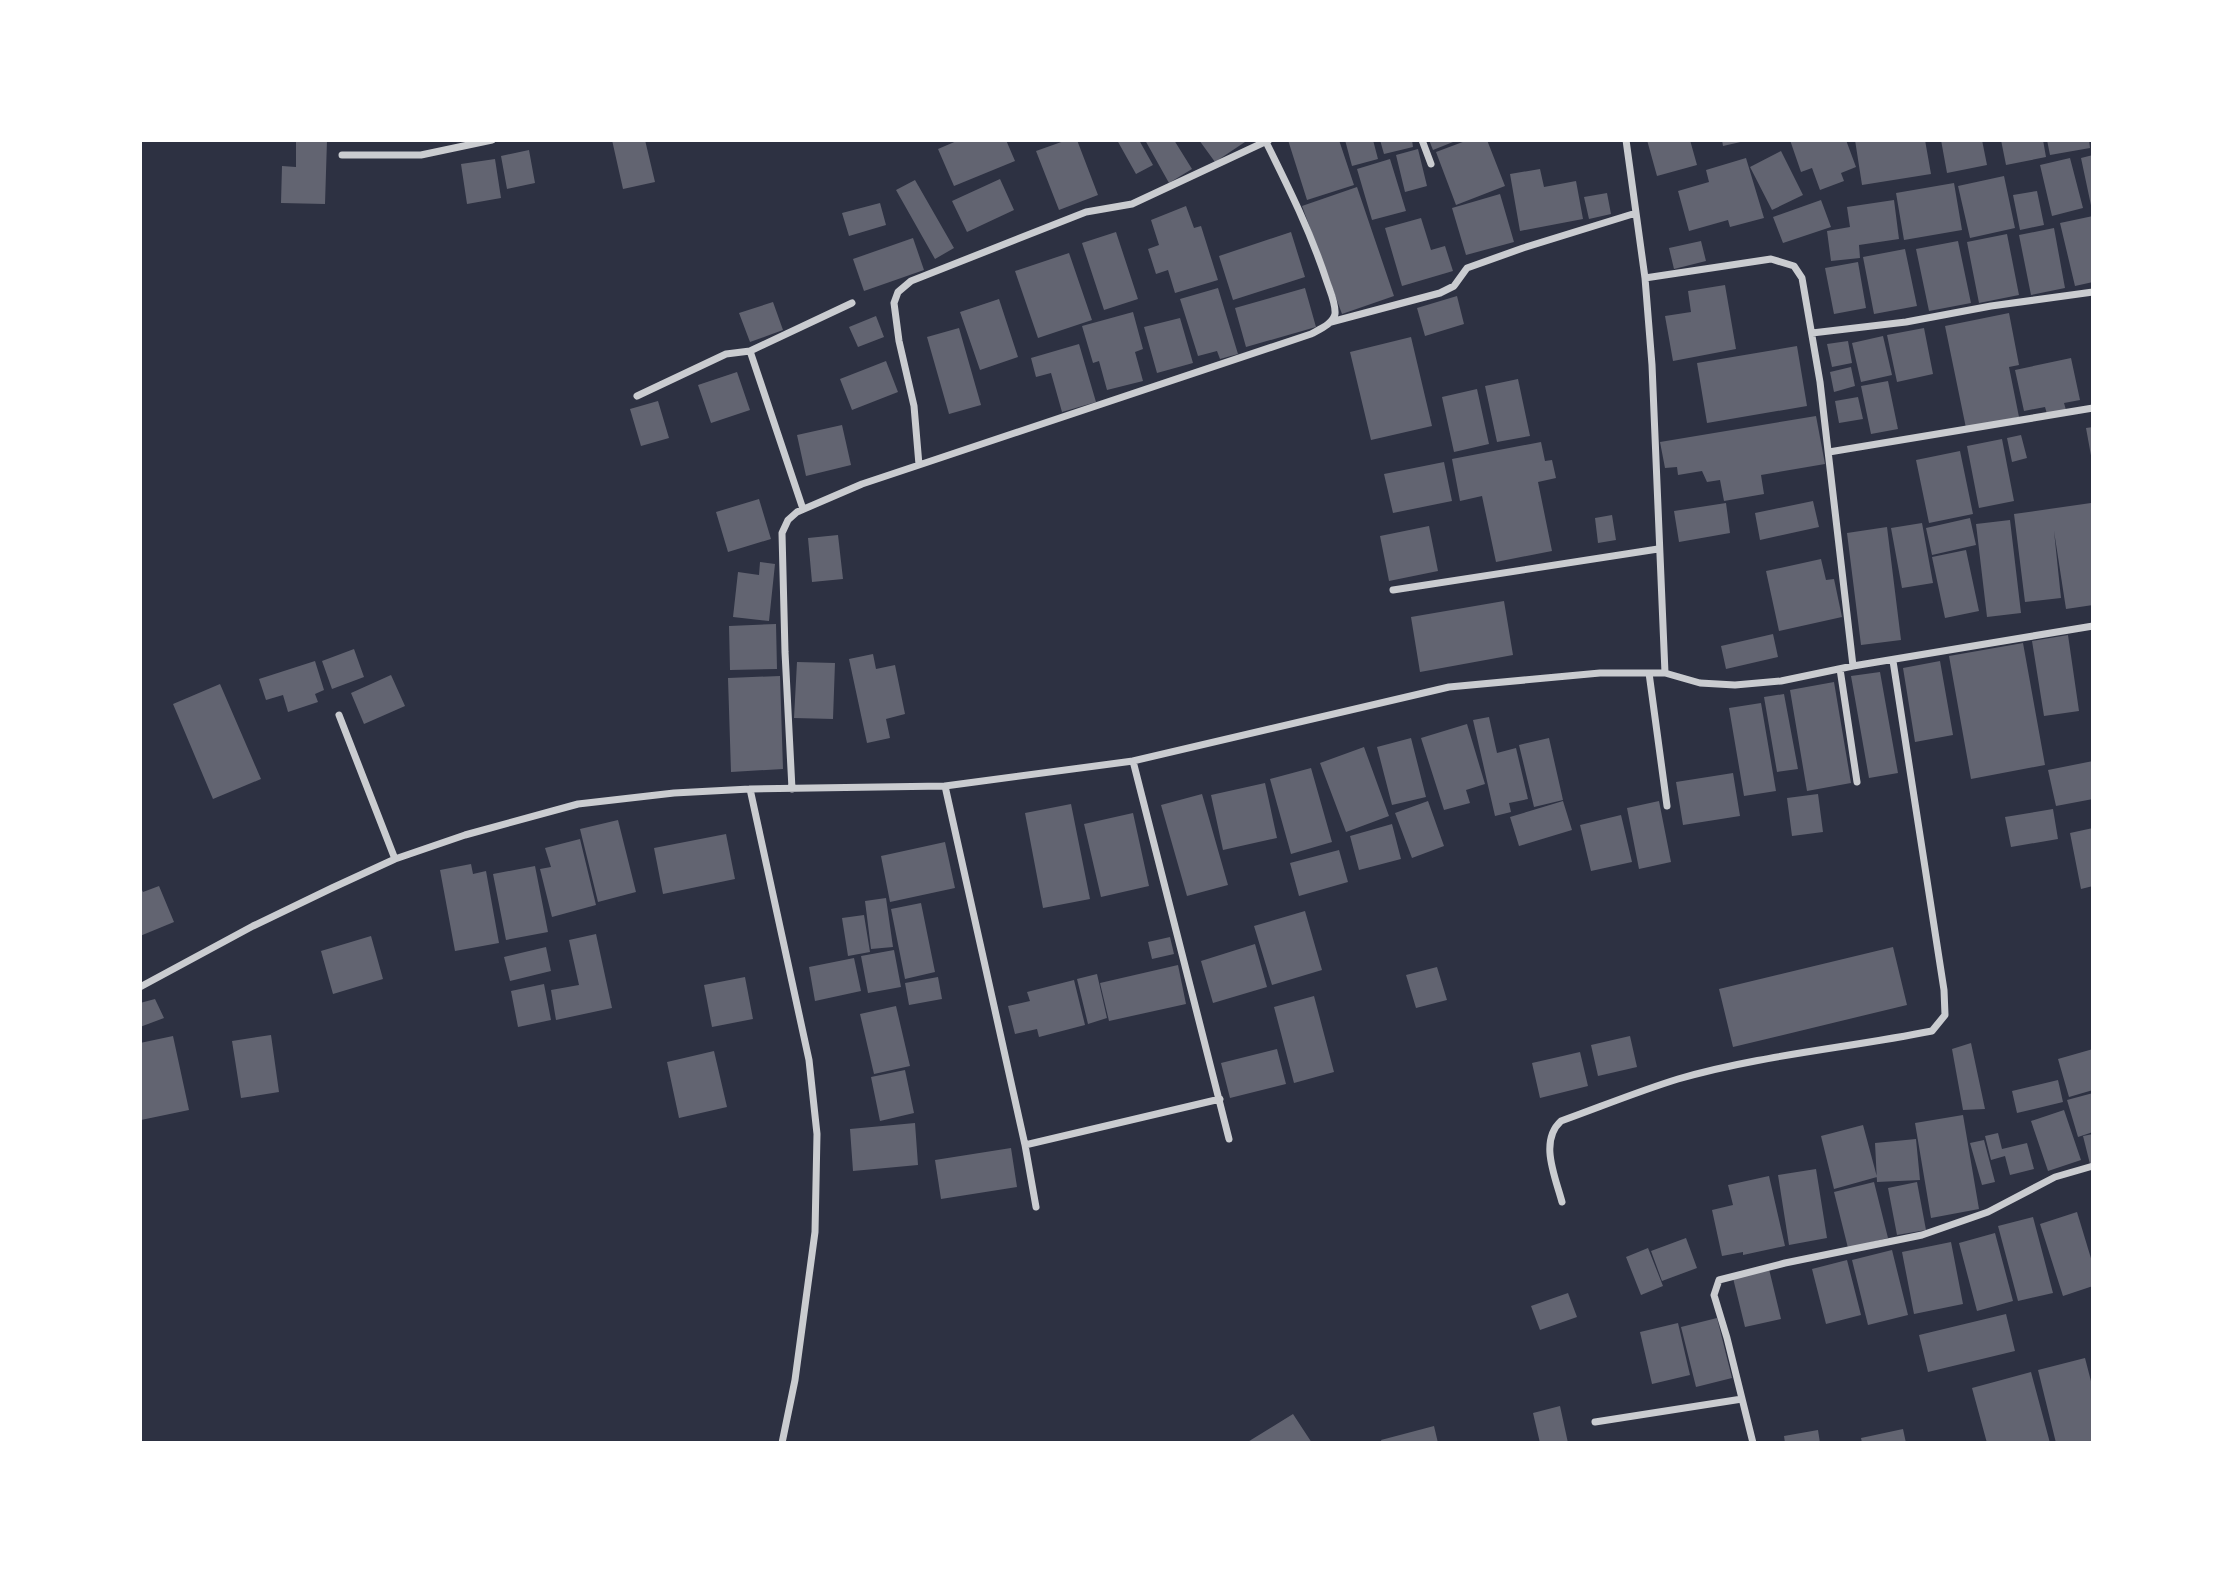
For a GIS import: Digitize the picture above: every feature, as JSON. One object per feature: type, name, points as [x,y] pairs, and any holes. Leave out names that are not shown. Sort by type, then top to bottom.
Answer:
[{"type":"street","points":[[342,155],[421,155],[492,140]]},
{"type":"street","points":[[1422,140],[1431,164]]},
{"type":"street","points":[[1626,140],[1645,278],[1652,365],[1665,673]]},
{"type":"street","points":[[919,465],[914,406],[899,341],[894,303],[898,292],[911,281],[1086,212],[1132,204],[1268,141],[1317,253],[1335,306],[1335,316],[1331,322]]},
{"type":"street","points":[[792,789],[782,533],[788,520],[803,509],[862,484],[1311,334],[1331,322],[1440,293],[1454,286],[1467,268],[1522,247],[1636,213]]},
{"type":"street","points":[[1645,278],[1771,259],[1794,266],[1802,278],[1829,452],[1853,666]]},
{"type":"street","points":[[1812,333],[1906,322],[1992,306],[2093,292]]},
{"type":"street","points":[[637,396],[726,354],[750,351],[852,303]]},
{"type":"street","points":[[750,351],[803,509]]},
{"type":"street","points":[[1829,452],[2093,408]]},
{"type":"street","points":[[1393,590],[1658,549]]},
{"type":"street","points":[[140,987],[253,926],[395,859],[520,819],[578,804],[674,793],[750,789],[945,786],[1133,761],[1449,687],[1600,673],[1665,673],[1700,683],[1735,685],[1782,681],[1840,668],[2093,626]]},
{"type":"street","points":[[1562,1202],[1549,1150],[1553,1128],[1561,1121],[1678,1079],[1788,1054],[1932,1031],[1945,1015],[1944,990],[1893,661]]},
{"type":"street","points":[[1840,668],[1857,782]]},
{"type":"street","points":[[1649,673],[1667,806]]},
{"type":"street","points":[[339,715],[395,859]]},
{"type":"street","points":[[1133,761],[1229,1139]]},
{"type":"street","points":[[945,786],[1025,1145],[1036,1207]]},
{"type":"street","points":[[750,789],[809,1060],[817,1135],[815,1232],[795,1380],[782,1443]]},
{"type":"street","points":[[1025,1145],[1220,1099]]},
{"type":"street","points":[[1753,1443],[1714,1295],[1719,1280],[1785,1263],[1922,1235],[1988,1212],[2055,1177],[2093,1166]]},
{"type":"street","points":[[1595,1422],[1742,1399]]},
{"type":"building","points":[[296,140],[327,140],[325,204],[281,203],[282,166],[296,167]]},
{"type":"building","points":[[612,140],[645,140],[655,182],[623,189]]},
{"type":"building","points":[[959,140],[1006,140],[1015,161],[954,186],[938,149]]},
{"type":"building","points":[[1067,140],[1077,140],[1098,195],[1059,210],[1036,151]]},
{"type":"building","points":[[1117,140],[1139,140],[1153,165],[1136,174]]},
{"type":"building","points":[[1145,140],[1174,140],[1192,169],[1169,183]]},
{"type":"building","points":[[1199,140],[1243,140],[1245,142],[1215,162]]},
{"type":"building","points":[[1288,140],[1339,140],[1354,185],[1307,200]]},
{"type":"building","points":[[1345,140],[1373,140],[1378,159],[1352,166]]},
{"type":"building","points":[[1380,140],[1412,140],[1413,147],[1384,154]]},
{"type":"building","points":[[1429,140],[1458,140],[1433,150]]},
{"type":"building","points":[[1468,140],[1487,140],[1505,186],[1456,205],[1436,152]]},
{"type":"building","points":[[1647,140],[1690,140],[1697,165],[1657,176]]},
{"type":"building","points":[[1722,140],[1745,140],[1745,141],[1723,146]]},
{"type":"building","points":[[1790,140],[1846,140],[1856,167],[1841,173],[1844,181],[1820,190],[1812,168],[1801,172]]},
{"type":"building","points":[[1855,140],[1925,140],[1931,174],[1862,185]]},
{"type":"building","points":[[1941,140],[1982,140],[1987,165],[1947,173]]},
{"type":"building","points":[[2001,140],[2043,140],[2046,157],[2006,165]]},
{"type":"building","points":[[2047,140],[2089,140],[2090,148],[2050,155]]},
{"type":"building","points":[[1418,149],[1427,186],[1405,192],[1396,155]]},
{"type":"building","points":[[529,150],[535,183],[507,189],[501,156]]},
{"type":"building","points":[[1781,151],[1803,195],[1772,210],[1750,167]]},
{"type":"building","points":[[2093,155],[2093,210],[2092,210],[2081,158]]},
{"type":"building","points":[[1746,158],[1764,218],[1730,227],[1728,220],[1689,231],[1678,191],[1709,182],[1706,170]]},
{"type":"building","points":[[2070,158],[2083,208],[2052,216],[2040,165]]},
{"type":"building","points":[[495,159],[501,198],[467,204],[461,164]]},
{"type":"building","points":[[1390,159],[1406,211],[1372,220],[1357,169]]},
{"type":"building","points":[[1540,169],[1544,187],[1576,181],[1583,219],[1520,231],[1510,174]]},
{"type":"building","points":[[2004,176],[2015,228],[1970,238],[1958,186]]},
{"type":"building","points":[[1000,179],[1014,210],[967,232],[952,201]]},
{"type":"building","points":[[915,180],[954,248],[935,259],[896,190]]},
{"type":"building","points":[[1954,183],[1962,230],[1904,240],[1896,193]]},
{"type":"building","points":[[1357,187],[1394,296],[1342,314],[1302,206]]},
{"type":"building","points":[[2037,191],[2044,225],[2020,230],[2013,195]]},
{"type":"building","points":[[1607,193],[1611,214],[1589,219],[1584,197]]},
{"type":"building","points":[[1500,194],[1514,242],[1466,255],[1452,208]]},
{"type":"building","points":[[1821,200],[1831,227],[1783,243],[1773,217]]},
{"type":"building","points":[[1894,200],[1899,239],[1859,245],[1860,258],[1831,261],[1827,231],[1850,227],[1847,207]]},
{"type":"building","points":[[880,203],[886,225],[849,236],[842,213]]},
{"type":"building","points":[[1186,206],[1194,228],[1201,226],[1218,280],[1175,293],[1168,270],[1156,274],[1148,249],[1159,245],[1151,220]]},
{"type":"building","points":[[2093,216],[2093,282],[2075,286],[2060,223]]},
{"type":"building","points":[[1421,218],[1431,250],[1445,246],[1453,271],[1402,286],[1385,228]]},
{"type":"building","points":[[2054,228],[2065,288],[2031,295],[2019,235]]},
{"type":"building","points":[[1116,232],[1138,299],[1104,310],[1082,243]]},
{"type":"building","points":[[1291,232],[1305,277],[1233,300],[1219,256]]},
{"type":"building","points":[[2007,234],[2019,295],[1979,303],[1967,242]]},
{"type":"building","points":[[913,238],[924,270],[864,291],[853,259]]},
{"type":"building","points":[[1701,241],[1706,261],[1674,269],[1669,248]]},
{"type":"building","points":[[1958,241],[1971,303],[1929,311],[1916,249]]},
{"type":"building","points":[[1905,249],[1917,306],[1874,314],[1863,257]]},
{"type":"building","points":[[1069,253],[1092,320],[1038,338],[1015,271]]},
{"type":"building","points":[[1858,262],[1866,308],[1834,314],[1825,268]]},
{"type":"building","points":[[1725,285],[1736,349],[1673,361],[1665,316],[1691,312],[1688,291]]},
{"type":"building","points":[[1218,288],[1238,354],[1220,359],[1217,351],[1198,356],[1180,299]]},
{"type":"building","points":[[1305,288],[1316,327],[1246,347],[1235,308]]},
{"type":"building","points":[[1457,296],[1464,324],[1425,336],[1417,308]]},
{"type":"building","points":[[999,299],[1018,357],[980,370],[960,312]]},
{"type":"building","points":[[773,302],[783,330],[750,342],[739,313]]},
{"type":"building","points":[[1133,312],[1143,349],[1135,352],[1143,381],[1107,390],[1099,361],[1093,363],[1082,326]]},
{"type":"building","points":[[2009,313],[2019,365],[2009,367],[2019,417],[1966,428],[1945,326]]},
{"type":"building","points":[[876,316],[884,337],[858,347],[849,327]]},
{"type":"building","points":[[1180,318],[1193,363],[1157,373],[1144,327]]},
{"type":"building","points":[[959,328],[981,405],[949,414],[927,337]]},
{"type":"building","points":[[1924,328],[1933,374],[1897,382],[1887,335]]},
{"type":"building","points":[[1883,336],[1892,375],[1861,382],[1852,343]]},
{"type":"building","points":[[1411,337],[1432,426],[1371,440],[1350,352]]},
{"type":"building","points":[[1848,341],[1852,363],[1832,367],[1827,344]]},
{"type":"building","points":[[1079,344],[1096,402],[1062,412],[1051,373],[1036,377],[1031,358]]},
{"type":"building","points":[[1797,346],[1807,406],[1707,423],[1697,363]]},
{"type":"building","points":[[2071,358],[2080,400],[2064,403],[2066,410],[2047,414],[2045,407],[2024,411],[2015,370]]},
{"type":"building","points":[[886,361],[898,392],[852,410],[840,379]]},
{"type":"building","points":[[1851,367],[1855,386],[1834,392],[1830,372]]},
{"type":"building","points":[[737,372],[750,410],[711,423],[698,385]]},
{"type":"building","points":[[1518,379],[1530,436],[1497,442],[1485,386]]},
{"type":"building","points":[[1888,381],[1898,429],[1871,434],[1861,386]]},
{"type":"building","points":[[1477,389],[1489,444],[1454,452],[1442,397]]},
{"type":"building","points":[[1858,397],[1863,419],[1839,423],[1835,401]]},
{"type":"building","points":[[658,401],[669,438],[641,446],[630,409]]},
{"type":"building","points":[[1816,416],[1825,464],[1761,475],[1764,494],[1724,501],[1720,480],[1707,482],[1702,471],[1678,475],[1677,467],[1665,468],[1660,442]]},
{"type":"building","points":[[842,425],[851,465],[806,476],[797,435]]},
{"type":"building","points":[[2093,427],[2093,461],[2092,461],[2086,428]]},
{"type":"building","points":[[2021,435],[2027,458],[2012,462],[2007,438]]},
{"type":"building","points":[[2002,439],[2014,501],[1979,508],[1967,446]]},
{"type":"building","points":[[1541,442],[1545,461],[1552,460],[1556,478],[1538,482],[1552,551],[1496,562],[1482,496],[1460,501],[1452,459]]},
{"type":"building","points":[[1960,451],[1973,514],[1929,523],[1916,460]]},
{"type":"building","points":[[1444,462],[1452,501],[1393,513],[1384,474]]},
{"type":"building","points":[[759,499],[771,539],[728,552],[716,512]]},
{"type":"building","points":[[1813,501],[1819,527],[1760,540],[1755,513]]},
{"type":"building","points":[[1726,503],[1730,533],[1679,542],[1674,511]]},
{"type":"building","points":[[2091,503],[2093,605],[2066,609],[2054,531],[2061,598],[2025,602],[2014,514]]},
{"type":"building","points":[[1612,515],[1616,540],[1598,543],[1595,518]]},
{"type":"building","points":[[1970,518],[1976,545],[1932,555],[1926,528]]},
{"type":"building","points":[[2010,520],[2021,613],[1987,617],[1976,524]]},
{"type":"building","points":[[1922,523],[1933,583],[1902,588],[1891,528]]},
{"type":"building","points":[[1429,526],[1438,571],[1389,581],[1380,536]]},
{"type":"building","points":[[1887,527],[1901,640],[1861,645],[1847,533]]},
{"type":"building","points":[[838,535],[843,579],[812,582],[808,538]]},
{"type":"building","points":[[1966,550],[1979,611],[1945,618],[1932,557]]},
{"type":"building","points":[[1821,559],[1826,580],[1834,579],[1842,617],[1779,631],[1766,571]]},
{"type":"building","points":[[760,562],[775,564],[769,621],[733,617],[738,572],[759,575]]},
{"type":"building","points":[[1504,601],[1513,655],[1420,672],[1411,617]]},
{"type":"building","points":[[776,624],[777,669],[730,670],[729,626]]},
{"type":"building","points":[[1773,634],[1778,657],[1726,669],[1721,646]]},
{"type":"building","points":[[2068,635],[2079,711],[2044,716],[2032,641]]},
{"type":"building","points":[[2023,643],[2045,765],[1971,779],[1949,656]]},
{"type":"building","points":[[354,649],[364,677],[332,689],[322,661]]},
{"type":"building","points":[[873,654],[876,669],[895,665],[905,714],[886,719],[890,738],[867,743],[849,659]]},
{"type":"building","points":[[315,661],[324,690],[315,694],[318,702],[288,712],[283,695],[266,700],[259,679]]},
{"type":"building","points":[[1940,661],[1953,735],[1915,742],[1903,668]]},
{"type":"building","points":[[797,662],[835,663],[833,719],[794,718]]},
{"type":"building","points":[[1880,672],[1898,773],[1869,778],[1851,676]]},
{"type":"building","points":[[391,675],[405,706],[364,724],[351,693]]},
{"type":"building","points":[[780,676],[783,769],[731,772],[728,678]]},
{"type":"building","points":[[1834,682],[1851,783],[1807,791],[1790,690]]},
{"type":"building","points":[[220,684],[261,779],[213,799],[173,704]]},
{"type":"building","points":[[1784,694],[1798,769],[1777,772],[1764,697]]},
{"type":"building","points":[[1761,703],[1776,791],[1744,796],[1729,708]]},
{"type":"building","points":[[1489,717],[1497,753],[1516,748],[1528,799],[1509,803],[1511,812],[1495,816],[1473,720]]},
{"type":"building","points":[[1467,724],[1485,784],[1466,790],[1470,803],[1444,810],[1421,738]]},
{"type":"building","points":[[1411,738],[1426,797],[1392,805],[1377,747]]},
{"type":"building","points":[[1549,738],[1563,800],[1534,807],[1519,745]]},
{"type":"building","points":[[1364,747],[1389,816],[1346,832],[1320,763]]},
{"type":"building","points":[[2093,761],[2093,799],[2056,806],[2048,770]]},
{"type":"building","points":[[1311,768],[1332,842],[1291,854],[1270,779]]},
{"type":"building","points":[[1733,773],[1740,816],[1683,825],[1676,782]]},
{"type":"building","points":[[1265,783],[1277,838],[1223,850],[1211,795]]},
{"type":"building","points":[[1202,794],[1228,885],[1187,896],[1161,805]]},
{"type":"building","points":[[1818,794],[1823,832],[1792,836],[1787,798]]},
{"type":"building","points":[[1428,801],[1444,846],[1412,858],[1395,813]]},
{"type":"building","points":[[1563,801],[1572,830],[1519,846],[1510,817]]},
{"type":"building","points":[[1659,801],[1671,862],[1639,869],[1627,808]]},
{"type":"building","points":[[1071,804],[1090,899],[1043,908],[1025,813]]},
{"type":"building","points":[[2053,809],[2058,839],[2011,847],[2005,817]]},
{"type":"building","points":[[1133,813],[1149,886],[1101,897],[1084,824]]},
{"type":"building","points":[[1621,815],[1632,862],[1591,871],[1580,825]]},
{"type":"building","points":[[618,820],[636,892],[598,902],[580,829]]},
{"type":"building","points":[[1392,824],[1401,859],[1359,870],[1350,836]]},
{"type":"building","points":[[2093,828],[2093,886],[2081,889],[2070,833]]},
{"type":"building","points":[[726,834],[735,879],[663,894],[654,848]]},
{"type":"building","points":[[580,839],[596,905],[552,917],[540,869],[551,867],[545,848]]},
{"type":"building","points":[[945,842],[955,888],[890,902],[881,856]]},
{"type":"building","points":[[1339,850],[1348,882],[1299,896],[1290,863]]},
{"type":"building","points":[[471,864],[473,874],[486,871],[499,943],[455,951],[440,870]]},
{"type":"building","points":[[535,866],[548,932],[506,940],[493,874]]},
{"type":"building","points":[[140,886],[143,892],[159,886],[174,922],[140,936]]},
{"type":"building","points":[[886,898],[893,947],[871,949],[865,901]]},
{"type":"building","points":[[921,903],[935,972],[905,979],[891,909]]},
{"type":"building","points":[[1305,911],[1322,970],[1272,985],[1254,926]]},
{"type":"building","points":[[864,915],[870,952],[848,956],[842,918]]},
{"type":"building","points":[[596,934],[612,1008],[556,1020],[551,990],[579,985],[569,940]]},
{"type":"building","points":[[371,936],[383,979],[333,994],[321,951]]},
{"type":"building","points":[[1170,937],[1174,954],[1152,959],[1148,942]]},
{"type":"building","points":[[1255,944],[1267,987],[1213,1003],[1201,961]]},
{"type":"building","points":[[546,947],[551,971],[510,981],[504,957]]},
{"type":"building","points":[[1893,947],[1907,1005],[1733,1047],[1719,989]]},
{"type":"building","points":[[894,950],[901,987],[868,993],[861,956]]},
{"type":"building","points":[[854,958],[861,991],[815,1001],[809,967]]},
{"type":"building","points":[[1178,965],[1186,1004],[1109,1021],[1100,983]]},
{"type":"building","points":[[1437,967],[1447,1000],[1416,1008],[1406,975]]},
{"type":"building","points":[[1097,974],[1107,1018],[1088,1024],[1077,979]]},
{"type":"building","points":[[745,977],[753,1019],[712,1027],[704,985]]},
{"type":"building","points":[[938,977],[942,999],[909,1005],[905,983]]},
{"type":"building","points":[[1074,980],[1085,1025],[1039,1037],[1037,1029],[1015,1034],[1008,1006],[1030,1001],[1027,992]]},
{"type":"building","points":[[544,984],[551,1020],[518,1027],[511,991]]},
{"type":"building","points":[[1314,996],[1334,1072],[1294,1083],[1274,1007]]},
{"type":"building","points":[[155,999],[164,1018],[140,1027],[140,1003]]},
{"type":"building","points":[[896,1006],[910,1066],[874,1074],[860,1014]]},
{"type":"building","points":[[271,1035],[279,1092],[241,1098],[232,1041]]},
{"type":"building","points":[[173,1036],[189,1110],[141,1120],[140,1043]]},
{"type":"building","points":[[1630,1036],[1637,1067],[1598,1076],[1591,1045]]},
{"type":"building","points":[[1971,1043],[1985,1109],[1963,1110],[1952,1049]]},
{"type":"building","points":[[1277,1049],[1286,1084],[1230,1098],[1221,1063]]},
{"type":"building","points":[[2093,1049],[2093,1090],[2069,1097],[2058,1059]]},
{"type":"building","points":[[714,1051],[727,1107],[679,1118],[667,1062]]},
{"type":"building","points":[[1580,1052],[1588,1086],[1540,1098],[1532,1063]]},
{"type":"building","points":[[905,1070],[914,1113],[880,1121],[871,1077]]},
{"type":"building","points":[[2058,1080],[2063,1102],[2017,1113],[2012,1091]]},
{"type":"building","points":[[2093,1093],[2093,1132],[2078,1137],[2067,1100]]},
{"type":"building","points":[[2064,1110],[2081,1160],[2048,1171],[2031,1121]]},
{"type":"building","points":[[1963,1115],[1979,1209],[1931,1218],[1915,1123]]},
{"type":"building","points":[[915,1123],[918,1165],[853,1171],[850,1129]]},
{"type":"building","points":[[1863,1125],[1877,1177],[1834,1189],[1821,1136]]},
{"type":"building","points":[[1998,1133],[2002,1149],[2027,1143],[2034,1169],[2010,1175],[2005,1156],[1991,1160],[1985,1136]]},
{"type":"building","points":[[2093,1134],[2093,1163],[2090,1164],[2083,1136]]},
{"type":"building","points":[[1916,1139],[1920,1180],[1877,1182],[1875,1143]]},
{"type":"building","points":[[1984,1140],[1995,1182],[1982,1185],[1970,1143]]},
{"type":"building","points":[[1011,1148],[1017,1187],[941,1199],[935,1160]]},
{"type":"building","points":[[1816,1169],[1827,1238],[1789,1245],[1778,1175]]},
{"type":"building","points":[[1769,1176],[1785,1246],[1743,1255],[1743,1252],[1722,1256],[1712,1210],[1733,1205],[1728,1185]]},
{"type":"building","points":[[1874,1182],[1888,1238],[1848,1248],[1834,1192]]},
{"type":"building","points":[[1917,1182],[1926,1230],[1897,1235],[1888,1188]]},
{"type":"building","points":[[2077,1212],[2093,1265],[2093,1286],[2063,1296],[2040,1224]]},
{"type":"building","points":[[2033,1217],[2053,1293],[2018,1301],[1998,1226]]},
{"type":"building","points":[[1995,1233],[2013,1301],[1977,1311],[1959,1243]]},
{"type":"building","points":[[1686,1238],[1697,1268],[1662,1281],[1651,1251]]},
{"type":"building","points":[[1951,1242],[1963,1304],[1914,1314],[1902,1252]]},
{"type":"building","points":[[1648,1248],[1663,1286],[1641,1295],[1626,1257]]},
{"type":"building","points":[[1892,1250],[1908,1315],[1868,1325],[1852,1260]]},
{"type":"building","points":[[1847,1260],[1861,1315],[1826,1324],[1812,1269]]},
{"type":"building","points":[[1769,1269],[1781,1319],[1745,1327],[1733,1278]]},
{"type":"building","points":[[1568,1293],[1577,1317],[1540,1330],[1531,1306]]},
{"type":"building","points":[[2006,1314],[2015,1351],[1928,1372],[1919,1335]]},
{"type":"building","points":[[1717,1318],[1732,1378],[1696,1387],[1681,1327]]},
{"type":"building","points":[[1678,1323],[1690,1375],[1652,1384],[1640,1332]]},
{"type":"building","points":[[2085,1358],[2093,1389],[2093,1443],[2056,1443],[2038,1370]]},
{"type":"building","points":[[2031,1372],[2050,1443],[1987,1443],[1972,1388]]},
{"type":"building","points":[[1560,1406],[1568,1443],[1540,1443],[1533,1413]]},
{"type":"building","points":[[1293,1414],[1312,1443],[1246,1443]]},
{"type":"building","points":[[1434,1426],[1438,1443],[1382,1443],[1381,1440]]},
{"type":"building","points":[[1903,1429],[1906,1443],[1862,1443],[1861,1438]]},
{"type":"building","points":[[1818,1430],[1820,1443],[1785,1443],[1784,1436]]}]
